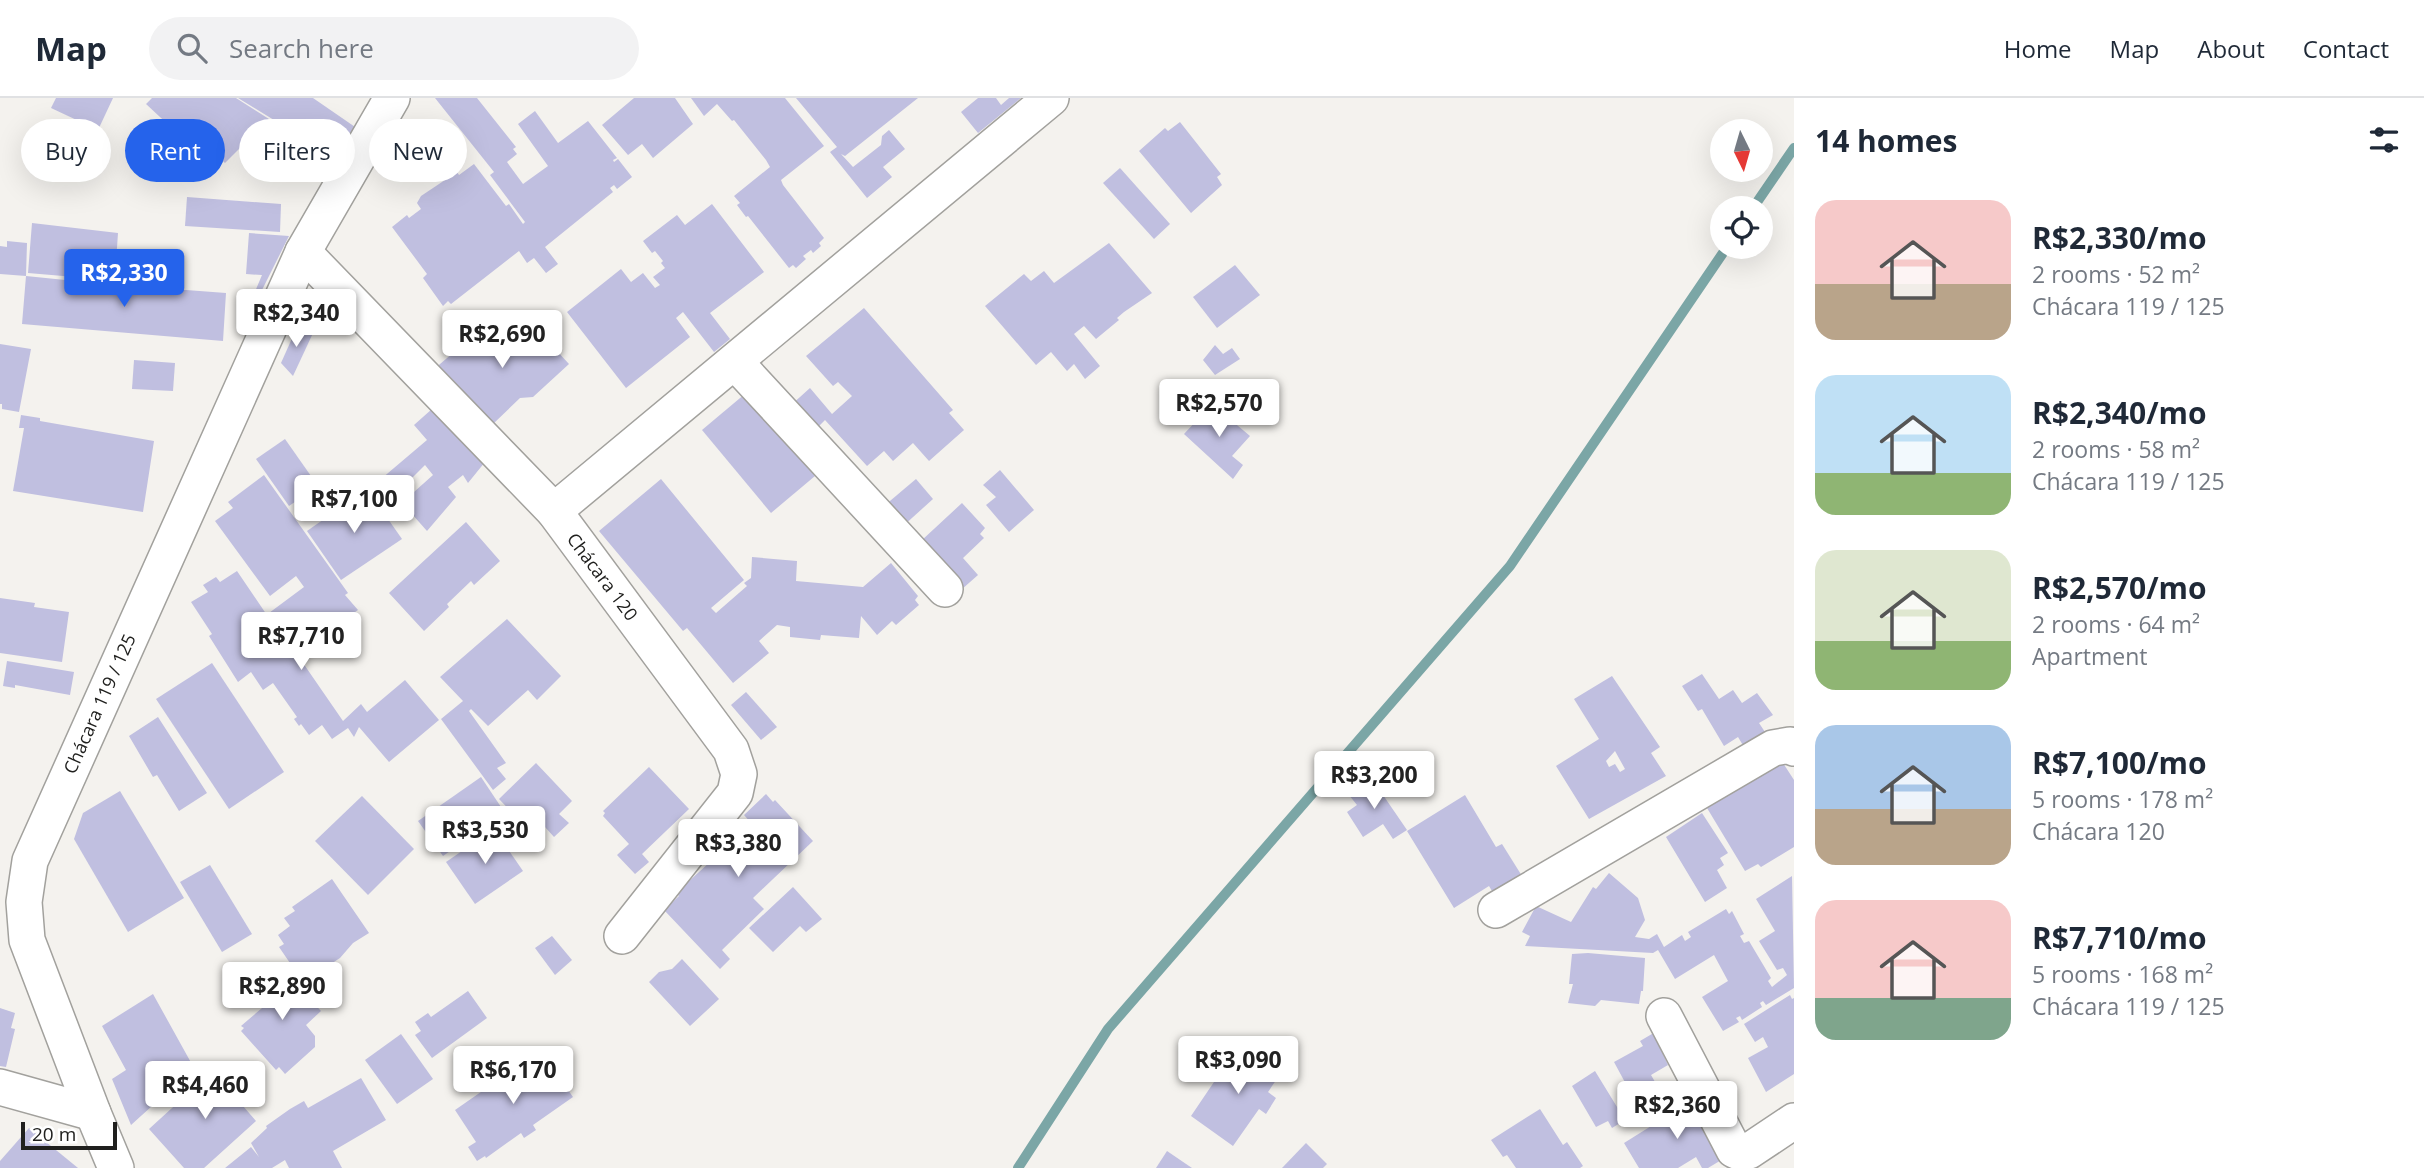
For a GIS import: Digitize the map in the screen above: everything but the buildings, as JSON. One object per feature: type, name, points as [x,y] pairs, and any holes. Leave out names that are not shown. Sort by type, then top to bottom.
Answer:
[{"type":"street","name":"Chácara 119 / 125","points":[[116,1168],[27,940],[24,902],[30,861],[303,252],[392,98]]},
{"type":"street","points":[[554,511],[1051,98]]},
{"type":"street","name":"Chácara 120","points":[[303,252],[554,511],[731,750],[739,774],[735,793],[622,936]]},
{"type":"street","points":[[735,362],[945,589]]},
{"type":"street","points":[[1496,910],[1773,748],[1790,745],[1794,748]]},
{"type":"street","points":[[1664,1016],[1734,1150],[1749,1152],[1794,1121]]},
{"type":"street","points":[[0,1087],[93,1113]]},
{"type":"waterway","points":[[1761,196],[1794,148]]},
{"type":"waterway","points":[[1018,1168],[1108,1029],[1510,566],[1719,259]]}]
